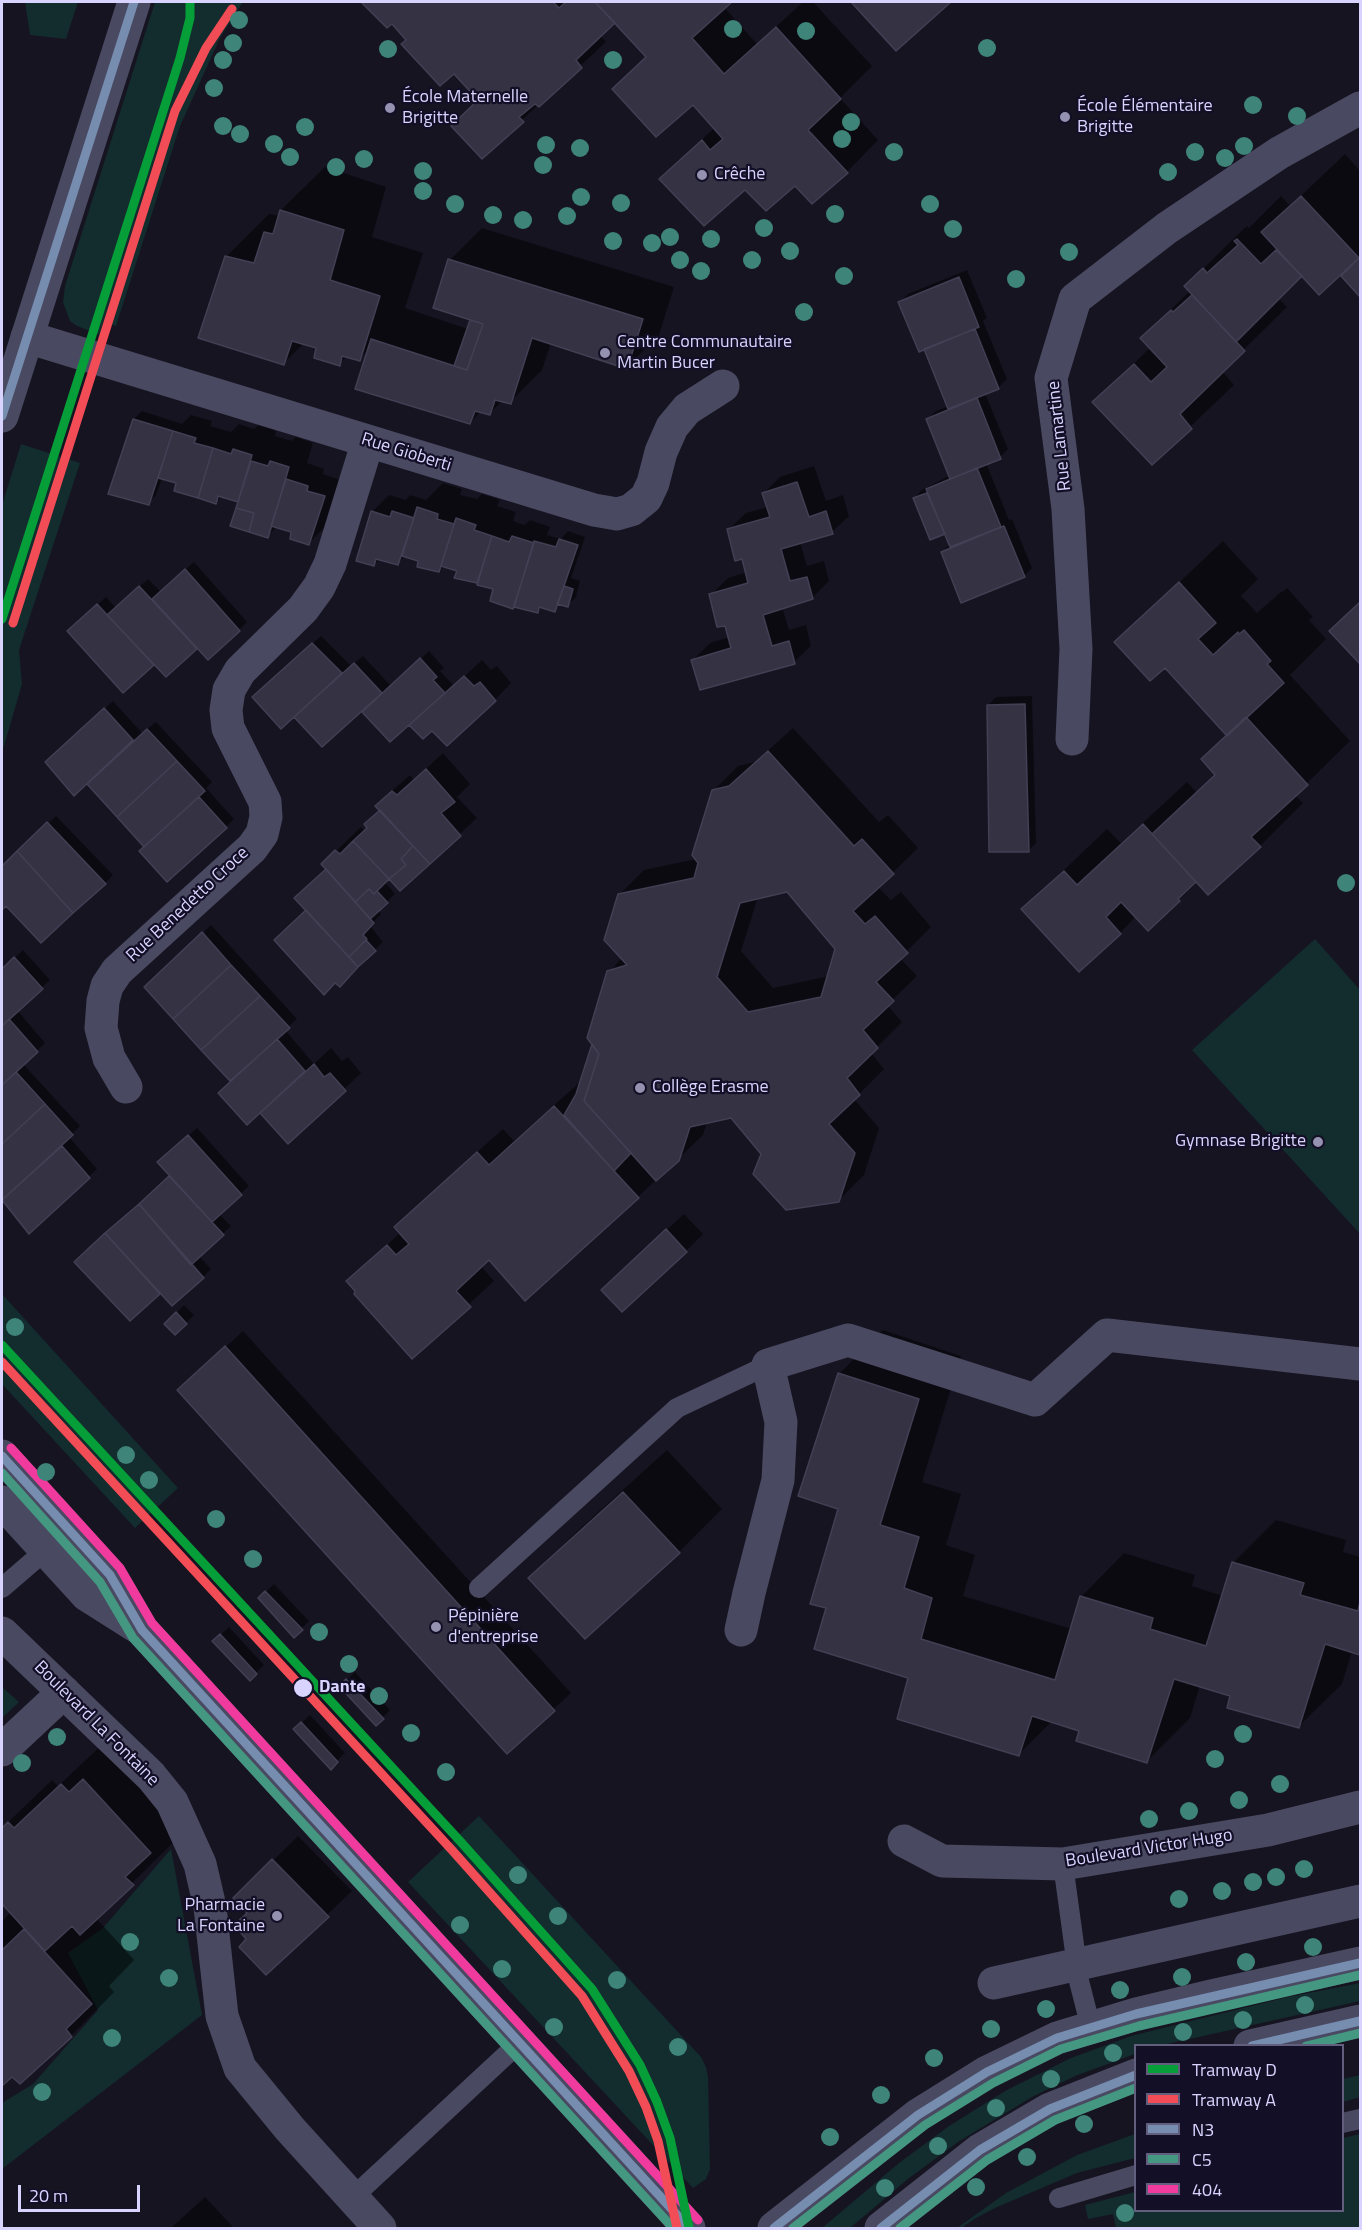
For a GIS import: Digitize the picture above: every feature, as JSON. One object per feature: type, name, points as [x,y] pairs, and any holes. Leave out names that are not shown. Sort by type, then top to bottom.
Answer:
[{"type":"street","points":[[2,416],[134,2]]},
{"type":"street","name":"Rue Lamartine","points":[[1072,739],[1076,649],[1068,509],[1051,378],[1075,299],[1167,228],[1204,203],[1279,153],[1360,108]]},
{"type":"street","name":"Rue Gioberti","points":[[27,337],[594,510],[617,514],[631,510],[646,498],[672,427],[687,409],[723,386]]},
{"type":"street","name":"Rue Benedetto Croce","points":[[126,1087],[109,1058],[101,1028],[103,1001],[107,986],[117,971],[252,848],[262,834],[266,817],[265,802],[228,728],[226,710],[229,690],[240,671],[303,609],[319,587],[330,564],[368,441]]},
{"type":"street","points":[[741,1630],[748,1593],[778,1480],[781,1422],[768,1365],[848,1340],[1035,1400],[1107,1335],[1360,1364]]},
{"type":"street","points":[[2,1456],[110,1575],[142,1630],[688,2229]]},
{"type":"street","points":[[2,1502],[87,1595],[142,1630]]},
{"type":"street","name":"Boulevard La Fontaine","points":[[2,1633],[151,1776],[172,1802],[200,1864],[210,1907],[222,2016],[240,2068],[380,2229]]},
{"type":"street","points":[[2,1750],[64,1692]]},
{"type":"street","name":"Boulevard Victor Hugo","points":[[904,1841],[942,1861],[1063,1864],[1268,1830],[1360,1808]]},
{"type":"street","points":[[994,1983],[1360,1901]]},
{"type":"street","points":[[774,2229],[918,2115],[987,2072],[1057,2038],[1211,1996],[1360,1963]]},
{"type":"street","points":[[1259,2044],[1360,2021]]},
{"type":"street","points":[[881,2229],[980,2150],[1050,2109],[1134,2076]]},
{"type":"lane","points":[[479,1588],[677,1408],[768,1365]]},
{"type":"lane","points":[[2,1588],[46,1550]]},
{"type":"lane","points":[[1063,1864],[1081,1993],[1090,2028]]},
{"type":"lane","points":[[352,2198],[519,2043]]},
{"type":"lane","points":[[1344,2123],[1360,2119]]},
{"type":"lane","points":[[1059,2198],[1134,2176]]},
{"type":"green space","points":[[25,2],[78,2],[66,39],[30,35]]},
{"type":"green space","points":[[155,2],[243,2],[220,38],[180,126],[116,326],[104,322],[100,335],[70,321],[63,302],[65,286]]},
{"type":"green space","points":[[21,444],[80,463],[19,650],[22,684],[2,753],[2,505]]},
{"type":"green space","name":"Gymnase Brigitte","points":[[1315,939],[1360,990],[1360,1234],[1192,1050]]},
{"type":"green space","points":[[2,1294],[178,1488],[135,1528],[2,1384]]},
{"type":"green space","points":[[2,1687],[19,1702],[2,1718]]},
{"type":"green space","points":[[479,1816],[701,2057],[708,2077],[710,2169],[706,2179],[693,2188],[408,1882]]},
{"type":"green space","points":[[171,1849],[202,2015],[2,2169],[2,2103],[33,2084],[98,2010],[68,1953],[103,1928]]},
{"type":"green space","points":[[1360,1983],[1360,2001],[1167,2044],[1134,2044],[1134,2054],[1075,2076],[1032,2097],[958,2142],[908,2179],[850,2228],[822,2228],[899,2163],[949,2126],[1005,2091],[1071,2058],[1131,2036],[1288,1997]]},
{"type":"green space","points":[[1360,2075],[1360,2097],[1344,2102],[1344,2079]]},
{"type":"green space","points":[[1134,2134],[1134,2158],[1077,2173],[995,2208],[961,2228],[957,2228],[1006,2193],[1077,2155]]},
{"type":"green space","points":[[1360,2134],[1360,2228],[1116,2228],[1113,2214],[1088,2219],[1085,2205],[1134,2192],[1134,2212],[1344,2212],[1344,2138]]},
{"type":"building","points":[[361,2],[553,2],[559,8],[566,2],[595,2],[615,23],[576,60],[582,68],[539,107],[535,104],[519,117],[524,122],[482,159],[451,126],[478,100],[454,74],[440,86],[401,44],[406,40],[392,24],[387,28]]},
{"type":"building","points":[[595,2],[732,2],[692,38],[724,74],[776,27],[841,99],[808,130],[848,173],[812,204],[795,186],[766,211],[745,190],[704,226],[659,179],[702,140],[710,150],[723,139],[693,105],[656,137],[612,89],[646,57]]},
{"type":"building","points":[[851,2],[951,2],[896,51]]},
{"type":"building","points":[[1301,196],[1359,258],[1319,295],[1261,232]]},
{"type":"building","points":[[280,210],[344,230],[330,280],[380,296],[360,361],[342,356],[340,366],[314,358],[316,348],[292,341],[284,365],[198,338],[225,256],[254,263],[264,232],[273,234]]},
{"type":"building","points":[[1237,239],[1261,264],[1276,250],[1302,276],[1236,342],[1184,286],[1203,268],[1207,273],[1238,245],[1234,241]]},
{"type":"building","points":[[1360,257],[1360,297],[1341,276]]},
{"type":"building","name":"Centre Communautaire Martin Bucer","points":[[448,259],[643,319],[627,369],[532,338],[511,404],[495,400],[490,415],[475,411],[470,424],[355,389],[371,339],[467,370],[483,324],[433,308]]},
{"type":"building","points":[[959,277],[979,327],[919,352],[898,302]]},
{"type":"building","points":[[1192,295],[1245,351],[1180,414],[1192,429],[1152,465],[1092,402],[1134,364],[1151,382],[1167,367],[1140,338],[1171,310],[1173,312]]},
{"type":"building","points":[[470,320],[483,324],[467,370],[454,366]]},
{"type":"building","points":[[975,329],[999,389],[948,409],[924,349]]},
{"type":"building","points":[[977,398],[1001,459],[950,479],[926,419]]},
{"type":"building","points":[[133,419],[173,431],[149,505],[108,494]]},
{"type":"building","points":[[173,431],[196,438],[194,443],[213,448],[198,498],[174,491],[176,483],[158,478]]},
{"type":"building","points":[[213,448],[231,454],[233,449],[252,455],[238,502],[218,496],[216,504],[198,498]]},
{"type":"building","points":[[251,461],[268,466],[270,461],[289,467],[268,538],[249,532],[254,513],[236,508]]},
{"type":"building","points":[[977,468],[1001,527],[950,547],[926,489]]},
{"type":"building","points":[[286,479],[308,486],[307,491],[325,496],[309,545],[290,539],[291,532],[271,526]]},
{"type":"building","points":[[797,482],[809,517],[826,511],[833,534],[781,549],[790,581],[807,577],[813,599],[763,615],[772,646],[789,641],[795,664],[700,690],[691,660],[731,648],[725,626],[717,627],[709,594],[748,583],[742,559],[735,561],[727,529],[770,517],[762,493]]},
{"type":"building","points":[[927,493],[945,534],[930,540],[913,498]]},
{"type":"building","points":[[417,507],[438,514],[437,519],[454,524],[439,572],[417,567],[418,561],[402,556]]},
{"type":"building","points":[[236,508],[254,513],[249,532],[230,526]]},
{"type":"building","points":[[371,511],[390,517],[392,511],[414,518],[398,565],[376,559],[374,566],[356,561]]},
{"type":"building","points":[[456,518],[476,525],[474,530],[492,536],[477,583],[454,578],[457,571],[441,566]]},
{"type":"building","points":[[1004,526],[1025,577],[961,603],[941,552]]},
{"type":"building","points":[[492,536],[509,542],[512,536],[534,543],[513,609],[490,601],[493,589],[477,585]]},
{"type":"building","points":[[559,539],[578,545],[555,612],[539,607],[538,613],[514,607],[534,541],[556,547]]},
{"type":"building","points":[[185,569],[240,631],[208,660],[152,599]]},
{"type":"building","points":[[1179,582],[1216,623],[1198,639],[1213,655],[1238,632],[1239,634],[1244,630],[1271,661],[1267,664],[1284,683],[1227,736],[1165,668],[1150,681],[1114,642]]},
{"type":"building","points":[[139,586],[197,649],[166,677],[107,615]]},
{"type":"building","points":[[564,586],[573,589],[568,607],[557,604]]},
{"type":"building","points":[[1360,602],[1360,664],[1329,631]]},
{"type":"building","points":[[97,604],[154,665],[123,693],[67,631]]},
{"type":"building","points":[[312,643],[342,673],[281,729],[252,697]]},
{"type":"building","points":[[420,658],[437,677],[433,680],[445,693],[390,742],[362,712]]},
{"type":"building","points":[[354,663],[382,693],[322,747],[294,717]]},
{"type":"building","points":[[464,676],[474,686],[480,682],[496,701],[447,746],[432,731],[423,739],[409,725]]},
{"type":"building","points":[[1025,704],[1029,852],[989,852],[987,705]]},
{"type":"building","points":[[104,708],[133,740],[74,796],[45,762]]},
{"type":"building","points":[[1246,717],[1308,785],[1251,837],[1261,847],[1208,895],[1152,834],[1215,775],[1201,759]]},
{"type":"building","points":[[147,729],[177,761],[117,817],[87,784]]},
{"type":"building","points":[[768,751],[854,846],[862,839],[894,874],[853,911],[865,924],[875,916],[908,953],[876,982],[894,1001],[863,1030],[878,1048],[847,1078],[860,1095],[829,1124],[855,1153],[839,1202],[786,1210],[753,1174],[761,1154],[731,1118],[690,1127],[679,1161],[656,1181],[584,1101],[599,1054],[587,1038],[607,971],[627,965],[604,940],[618,894],[694,878],[698,863],[692,855],[712,790],[729,786]],"holes":[[[787,892],[835,949],[821,997],[748,1012],[717,977],[740,903]]]},
{"type":"building","points":[[177,761],[205,791],[144,847],[117,817]]},
{"type":"building","points":[[426,769],[455,802],[441,813],[461,836],[430,864],[375,806],[392,791],[397,795]]},
{"type":"building","points":[[199,797],[227,828],[167,882],[139,851]]},
{"type":"building","points":[[380,810],[413,846],[401,859],[406,865],[389,879],[353,841],[367,828],[364,824]]},
{"type":"building","points":[[47,822],[106,884],[73,913],[17,851]]},
{"type":"building","points":[[1143,824],[1196,882],[1178,899],[1180,901],[1148,931],[1121,902],[1106,917],[1121,934],[1079,972],[1021,909],[1064,871],[1077,885]]},
{"type":"building","points":[[353,841],[389,879],[374,894],[369,889],[355,902],[321,864],[335,850],[340,854]]},
{"type":"building","points":[[413,846],[430,864],[400,891],[389,879],[406,865],[401,859]]},
{"type":"building","points":[[17,851],[73,913],[41,943],[6,906],[2,910],[2,866]]},
{"type":"building","points":[[326,869],[374,923],[363,935],[367,939],[349,957],[294,898]]},
{"type":"building","points":[[369,889],[374,894],[377,891],[388,903],[370,919],[355,902]]},
{"type":"building","points":[[306,910],[358,967],[340,987],[335,983],[324,995],[274,940]]},
{"type":"building","points":[[202,932],[231,965],[173,1019],[144,987]]},
{"type":"building","points":[[366,940],[376,951],[358,967],[349,957]]},
{"type":"building","points":[[14,957],[43,989],[2,1026],[2,969]]},
{"type":"building","points":[[231,965],[260,996],[201,1050],[173,1019]]},
{"type":"building","points":[[260,996],[290,1028],[230,1081],[201,1050]]},
{"type":"building","points":[[9,1019],[38,1052],[2,1085],[2,1026]]},
{"type":"building","points":[[277,1039],[305,1071],[247,1125],[218,1093]]},
{"type":"building","points":[[592,1044],[599,1054],[584,1101],[631,1153],[614,1171],[564,1115],[576,1094]]},
{"type":"building","points":[[314,1064],[324,1077],[330,1073],[346,1091],[288,1144],[260,1113]]},
{"type":"building","points":[[16,1072],[45,1104],[2,1144],[2,1085]]},
{"type":"building","points":[[45,1104],[73,1135],[2,1200],[2,1144]]},
{"type":"building","points":[[554,1106],[639,1198],[525,1301],[489,1260],[456,1291],[471,1307],[412,1359],[354,1294],[355,1291],[346,1281],[387,1245],[396,1255],[409,1244],[394,1227],[477,1152],[489,1165]]},
{"type":"building","points":[[188,1135],[242,1195],[212,1222],[157,1162]]},
{"type":"building","points":[[62,1146],[90,1178],[29,1234],[2,1200]]},
{"type":"building","points":[[169,1176],[224,1235],[191,1265],[139,1204]]},
{"type":"building","points":[[139,1204],[204,1278],[172,1306],[105,1233]]},
{"type":"building","points":[[666,1229],[687,1252],[622,1312],[601,1290]]},
{"type":"building","points":[[105,1233],[160,1294],[130,1321],[74,1262]]},
{"type":"building","points":[[176,1312],[187,1324],[175,1335],[164,1324]]},
{"type":"building","name":"Pépinière d'entreprise","points":[[225,1346],[555,1711],[507,1754],[177,1390]]},
{"type":"building","points":[[838,1373],[919,1399],[880,1525],[919,1537],[904,1588],[932,1598],[921,1639],[1055,1680],[1080,1596],[1153,1618],[1150,1629],[1206,1646],[1232,1562],[1304,1583],[1300,1595],[1358,1611],[1360,1602],[1360,1655],[1325,1644],[1299,1728],[1227,1708],[1230,1696],[1174,1679],[1147,1763],[1076,1741],[1079,1731],[1032,1716],[1019,1756],[897,1719],[908,1678],[814,1649],[826,1608],[810,1604],[838,1509],[798,1496]]},
{"type":"building","points":[[623,1492],[680,1553],[585,1639],[528,1578]]},
{"type":"building","points":[[265,1591],[303,1630],[294,1638],[258,1598]]},
{"type":"building","points":[[220,1634],[257,1674],[250,1681],[212,1641]]},
{"type":"building","points":[[346,1679],[384,1719],[376,1726],[339,1686]]},
{"type":"building","points":[[301,1722],[338,1762],[331,1770],[293,1729]]},
{"type":"building","points":[[83,1779],[151,1853],[125,1877],[134,1885],[80,1935],[72,1926],[45,1951],[2,1904],[2,1828],[8,1822],[14,1828],[61,1784],[69,1792]]},
{"type":"building","points":[[272,1859],[329,1917],[266,1975],[239,1947],[246,1939],[234,1925],[247,1913],[233,1898]]},
{"type":"building","points":[[24,1929],[92,2004],[66,2029],[72,2037],[20,2084],[12,2077],[2,2086],[2,1950]]},
{"type":"tram line","name":"D","points":[[2,619],[180,58],[190,18],[190,2]]},
{"type":"tram line","name":"A","points":[[13,623],[175,111],[206,48],[232,9]]},
{"type":"tram line","name":"D","points":[[2,1345],[460,1841],[592,1989],[640,2065],[657,2102],[670,2138],[689,2228]]},
{"type":"tram line","name":"A","points":[[2,1362],[451,1849],[582,1996],[629,2071],[646,2107],[658,2141],[677,2228]]},
{"type":"transit line","name":"N3","points":[[2,416],[134,2]]},
{"type":"transit line","name":"404","points":[[11,1448],[120,1568],[152,1623],[698,2220]]},
{"type":"transit line","name":"N3","points":[[2,1456],[110,1575],[142,1630],[689,2228]]},
{"type":"transit line","name":"C5","points":[[2,1473],[100,1582],[133,1638],[673,2228]]},
{"type":"transit line","name":"N3","points":[[774,2228],[918,2115],[987,2072],[1057,2038],[1136,2014],[1360,1963]]},
{"type":"transit line","name":"C5","points":[[793,2228],[925,2125],[993,2083],[1061,2049],[1139,2026],[1360,1975]]},
{"type":"transit line","name":"N3","points":[[1261,2044],[1360,2021]]},
{"type":"transit line","name":"C5","points":[[1314,2044],[1360,2033]]},
{"type":"transit line","name":"N3","points":[[881,2228],[980,2150],[1050,2109],[1134,2076]]},
{"type":"transit line","name":"C5","points":[[900,2228],[987,2160],[1055,2120],[1134,2089]]},
{"type":"place","name":"École Maternelle Brigitte","points":[[390,108]]},
{"type":"place","name":"École Élémentaire Brigitte","points":[[1065,117]]},
{"type":"place","name":"Crêche","points":[[702,175]]},
{"type":"place","name":"Centre Communautaire Martin Bucer","points":[[605,353]]},
{"type":"place","name":"Collège Erasme","points":[[640,1088]]},
{"type":"place","name":"Gymnase Brigitte","points":[[1318,1142]]},
{"type":"place","name":"Pépinière d'entreprise","points":[[436,1627]]},
{"type":"place","name":"Dante","points":[[303,1688]]},
{"type":"place","name":"Pharmacie La Fontaine","points":[[277,1916]]}]
